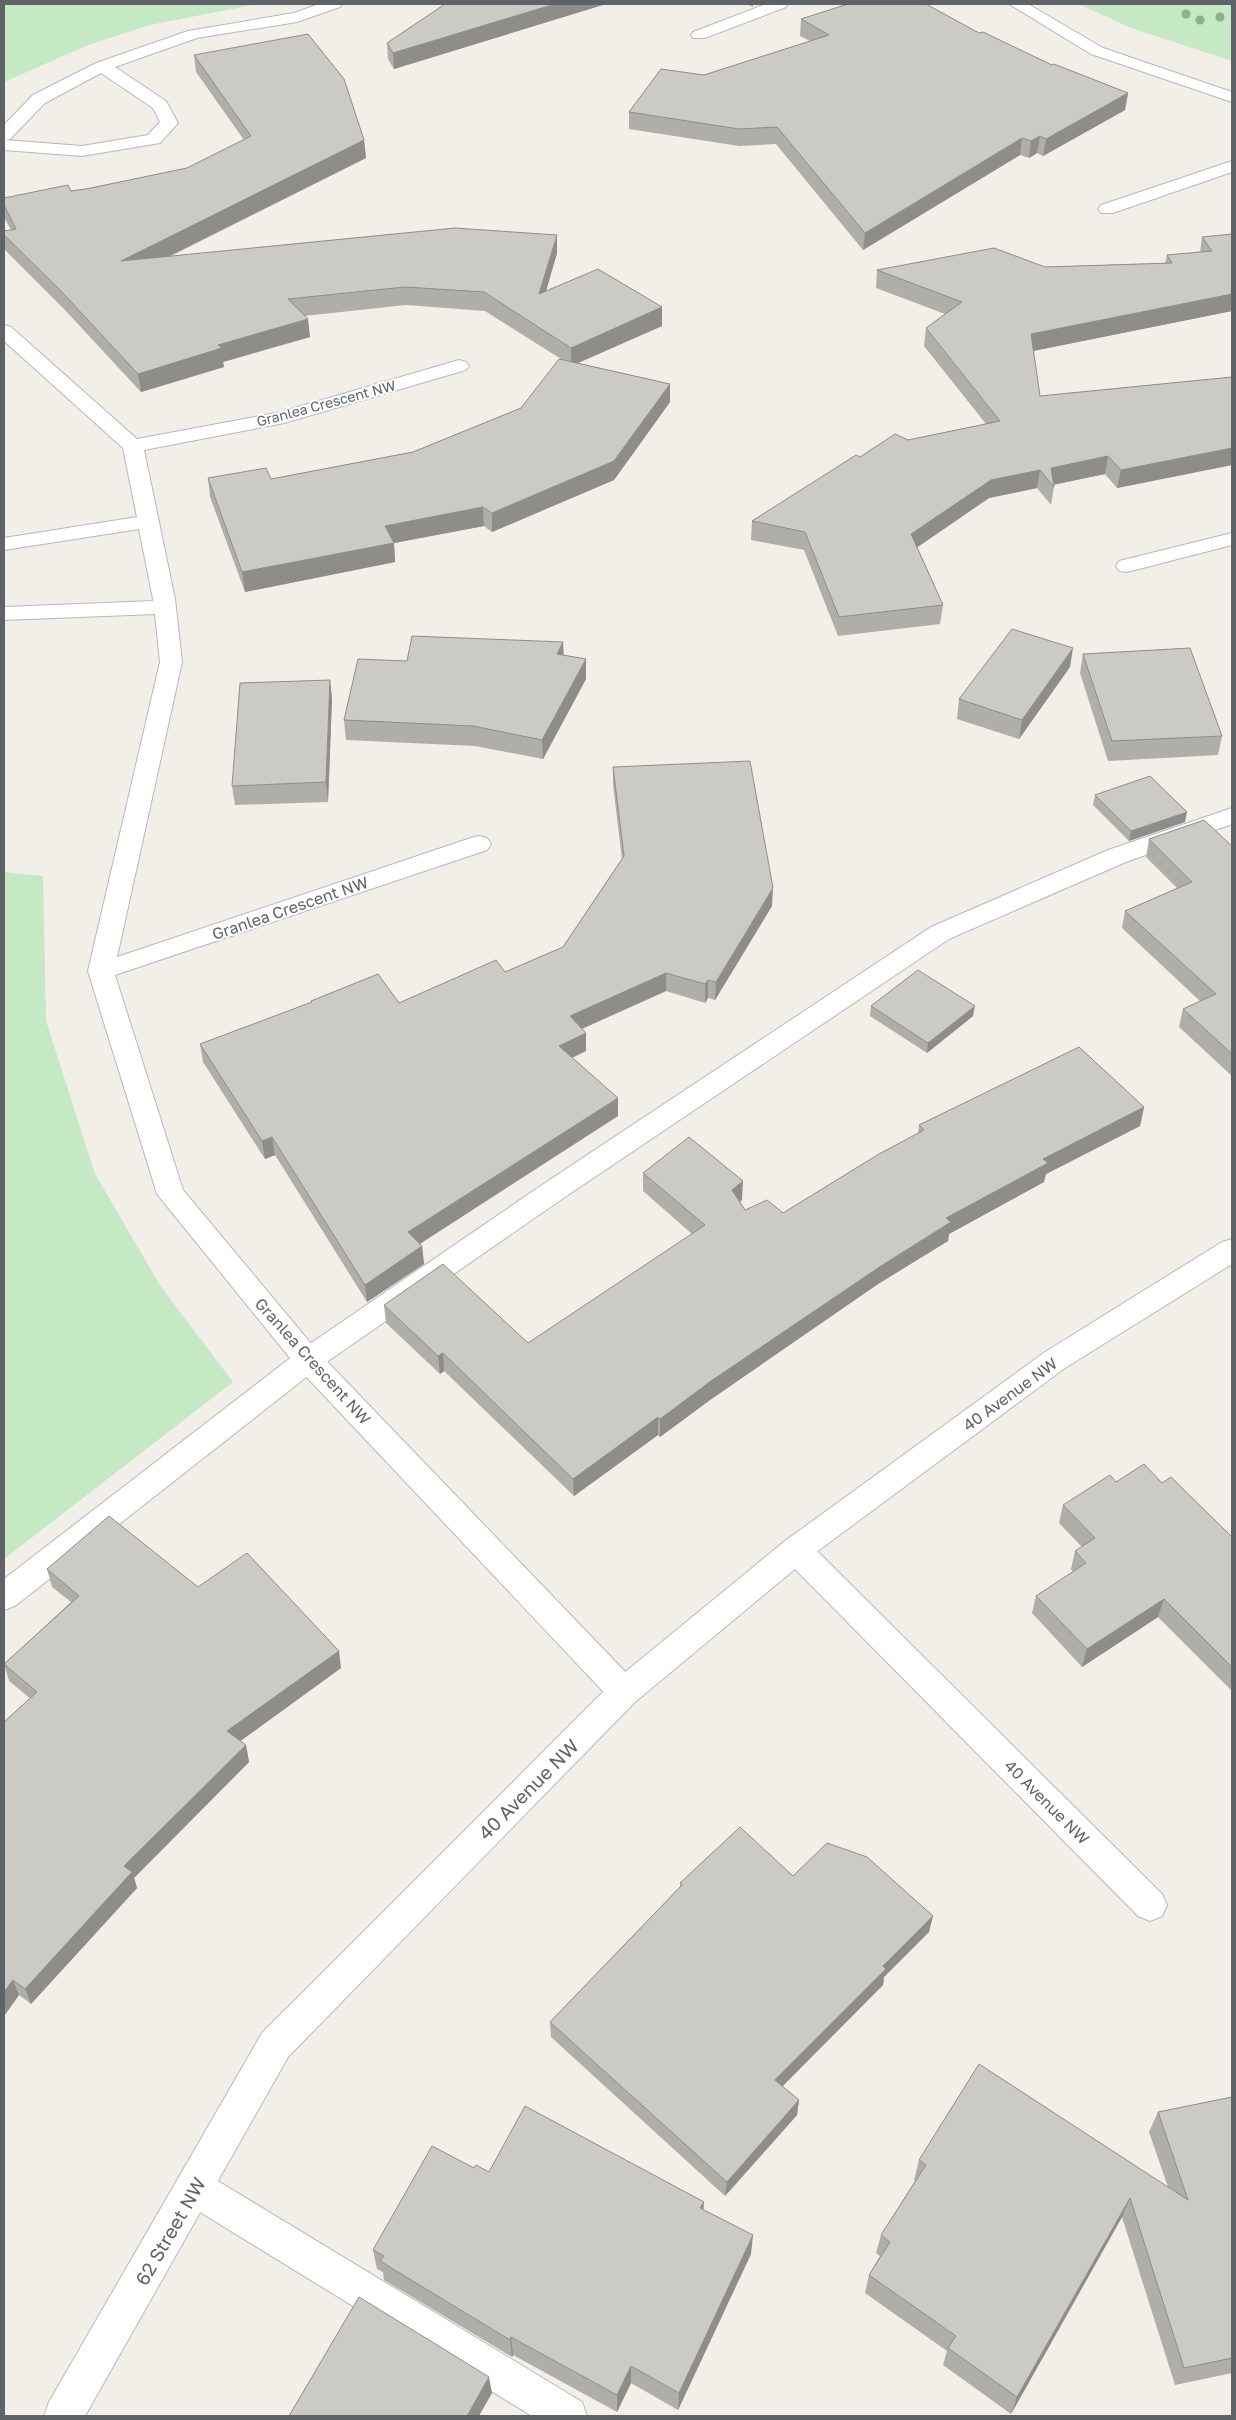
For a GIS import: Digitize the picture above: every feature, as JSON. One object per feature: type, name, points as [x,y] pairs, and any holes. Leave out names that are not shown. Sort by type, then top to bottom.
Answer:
[{"type":"street","points":[[4,135],[39,99],[102,66],[194,34],[297,17],[334,4]]},
{"type":"street","points":[[699,35],[780,4]]},
{"type":"street","points":[[1017,4],[1096,51],[1232,98]]},
{"type":"street","points":[[4,145],[82,151],[154,139],[169,123],[160,105],[102,66]]},
{"type":"street","points":[[1107,209],[1232,166]]},
{"type":"street","points":[[4,331],[133,446],[165,607],[171,662],[101,971]]},
{"type":"street","name":"Granlea Crescent NW","points":[[133,446],[284,417],[459,366]]},
{"type":"street","points":[[4,544],[148,521]]},
{"type":"street","points":[[1127,566],[1232,539]]},
{"type":"street","points":[[4,614],[165,607]]},
{"type":"street","points":[[4,1597],[308,1360],[552,1192],[940,933],[1117,856],[1232,816]]},
{"type":"street","name":"Granlea Crescent NW","points":[[479,844],[101,971],[171,1194],[308,1360],[624,1692]]},
{"type":"street","name":"40 Avenue NW","points":[[275,2045],[624,1692],[796,1550],[1054,1360],[1232,1250]]},
{"type":"street","name":"40 Avenue NW","points":[[796,1550],[1150,1905]]},
{"type":"street","name":"62 Street NW","points":[[63,2416],[275,2045]]},
{"type":"street","points":[[195,2188],[568,2416]]},
{"type":"green space","points":[[4,4],[257,4],[150,25],[88,45],[4,82]]},
{"type":"green space","points":[[1079,4],[1232,4],[1232,61],[1131,28]]},
{"type":"green space","points":[[4,872],[43,876],[46,1021],[95,1174],[161,1287],[233,1382],[4,1559]]},
{"type":"building","points":[[445,4],[555,4],[393,53],[387,43]]},
{"type":"building","points":[[848,4],[926,4],[979,33],[983,32],[1052,65],[1054,64],[1128,93],[1046,139],[1040,136],[1031,141],[1022,138],[865,233],[777,127],[739,129],[629,112],[661,69],[704,75],[829,35],[801,19]]},
{"type":"building","points":[[308,34],[344,79],[364,140],[121,261],[455,228],[557,235],[539,294],[598,269],[662,307],[571,348],[484,292],[405,287],[288,299],[308,319],[218,345],[222,348],[138,374],[61,291],[4,235],[4,231],[16,229],[4,205],[4,198],[68,185],[71,191],[86,189],[187,168],[251,136],[194,55]]},
{"type":"building","points":[[1232,234],[1232,294],[1031,334],[1040,396],[1232,377],[1232,448],[1121,470],[1108,456],[1051,468],[1054,487],[1040,470],[991,480],[911,534],[943,605],[839,617],[805,532],[752,521],[856,455],[860,457],[895,434],[908,440],[1000,421],[926,328],[962,302],[877,270],[994,248],[1045,267],[1172,263],[1167,255],[1212,251],[1202,237]]},
{"type":"building","points":[[559,359],[670,384],[614,461],[492,513],[483,507],[385,526],[394,543],[242,572],[208,478],[266,468],[271,479],[413,452],[521,408]]},
{"type":"building","points":[[1012,629],[1073,648],[1022,720],[959,699]]},
{"type":"building","points":[[412,636],[563,642],[557,654],[586,659],[542,740],[473,726],[344,720],[358,659],[407,661]]},
{"type":"building","points":[[1190,648],[1222,736],[1112,741],[1083,654]]},
{"type":"building","points":[[330,680],[326,782],[232,786],[240,683]]},
{"type":"building","points":[[750,761],[773,888],[716,982],[708,980],[705,984],[666,973],[570,1016],[586,1033],[559,1046],[618,1098],[408,1232],[422,1246],[365,1285],[272,1137],[262,1141],[200,1044],[312,1002],[378,974],[399,1003],[496,960],[505,972],[563,947],[624,856],[613,767]]},
{"type":"building","points":[[1150,776],[1187,812],[1131,831],[1095,795]]},
{"type":"building","points":[[1204,820],[1232,846],[1232,1054],[1183,1009],[1216,994],[1125,911],[1192,882],[1149,839]]},
{"type":"building","points":[[918,970],[975,1006],[928,1043],[871,1006]]},
{"type":"building","points":[[1079,1047],[1144,1107],[1043,1159],[1048,1163],[946,1218],[951,1222],[881,1266],[711,1381],[660,1419],[658,1417],[573,1479],[443,1353],[438,1356],[384,1305],[443,1264],[528,1343],[705,1225],[643,1173],[689,1137],[743,1181],[732,1190],[745,1210],[767,1200],[783,1213],[879,1154],[924,1130],[919,1125]]},
{"type":"building","points":[[1144,1464],[1162,1483],[1171,1477],[1232,1537],[1232,1667],[1164,1599],[1087,1649],[1036,1596],[1086,1563],[1075,1551],[1095,1538],[1063,1505],[1110,1475],[1116,1482]]},
{"type":"building","points":[[109,1516],[198,1587],[247,1553],[339,1651],[227,1731],[246,1745],[124,1866],[132,1872],[25,1989],[13,1980],[4,1992],[4,1722],[37,1692],[4,1664],[79,1596],[47,1569]]},
{"type":"building","points":[[740,1827],[793,1876],[827,1843],[867,1857],[933,1916],[883,1966],[886,1969],[775,2080],[799,2100],[727,2182],[550,2022],[682,1885],[680,1883]]},
{"type":"building","points":[[979,2064],[1188,2200],[1158,2112],[1232,2097],[1232,2358],[1184,2368],[1130,2198],[1017,2397],[948,2348],[956,2336],[869,2275],[890,2242],[881,2235],[926,2165],[919,2160]]},
{"type":"building","points":[[525,2106],[704,2202],[700,2208],[753,2235],[679,2393],[631,2366],[617,2395],[511,2337],[510,2340],[380,2261],[384,2256],[373,2250],[432,2146],[474,2168],[476,2165],[489,2172]]},
{"type":"building","points":[[359,2297],[489,2377],[467,2416],[289,2416]]}]
